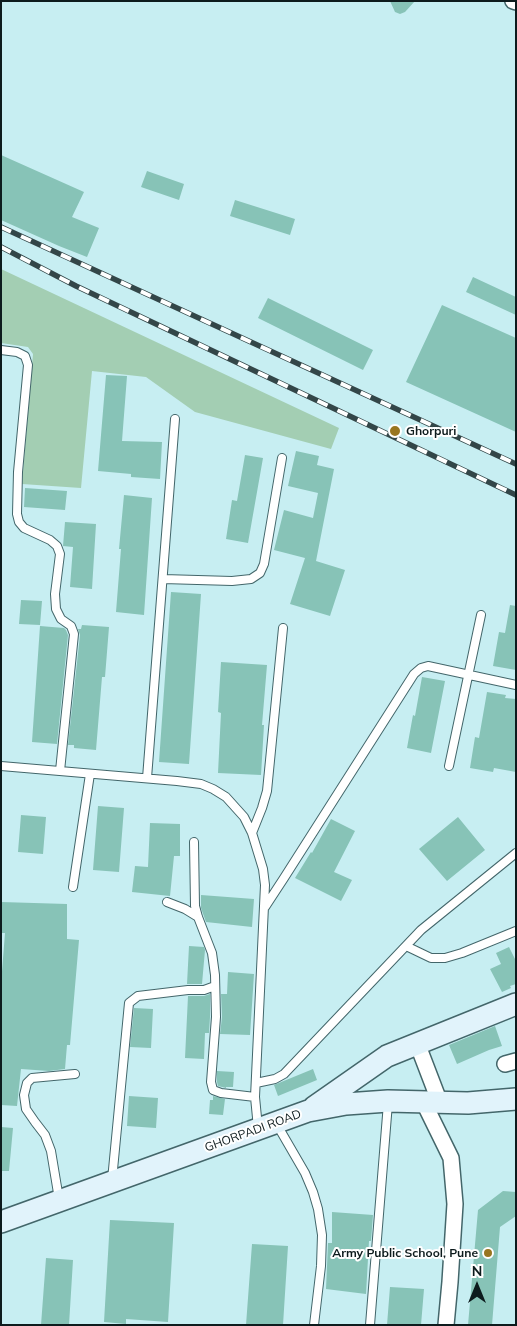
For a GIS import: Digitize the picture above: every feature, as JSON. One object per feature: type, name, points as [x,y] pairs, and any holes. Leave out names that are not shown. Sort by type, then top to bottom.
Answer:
[{"type":"main road","points":[[308,1111],[387,1056],[516,1004]]},
{"type":"main road","name":"GHORPADI ROAD","points":[[1,1222],[308,1111],[346,1104],[388,1101],[468,1103],[516,1099]]},
{"type":"street","points":[[417,1043],[432,1103],[451,1158],[454,1204],[446,1325]]},
{"type":"lane","points":[[1,350],[17,352],[24,356],[28,365],[18,472],[17,514],[19,522],[24,528],[50,540],[58,546],[60,554],[54,594],[56,610],[61,619],[71,626],[74,634],[60,771]]},
{"type":"lane","points":[[147,778],[175,419]]},
{"type":"lane","points":[[163,579],[232,581],[251,579],[260,573],[264,564],[282,458]]},
{"type":"lane","points":[[449,766],[481,615]]},
{"type":"lane","points":[[252,833],[267,792],[283,628]]},
{"type":"lane","points":[[263,908],[414,674],[421,668],[428,666],[516,685]]},
{"type":"lane","points":[[1,766],[201,784],[226,797],[244,817],[252,833],[263,869],[265,884],[255,1097],[267,1126],[305,1173],[318,1210],[322,1235],[321,1266],[314,1325]]},
{"type":"lane","points":[[73,887],[90,774]]},
{"type":"lane","points":[[194,842],[195,906],[212,953],[215,986],[216,1017],[211,1082],[213,1090],[221,1094],[255,1097]]},
{"type":"lane","points":[[256,1083],[275,1079],[284,1074],[421,930],[516,853]]},
{"type":"lane","points":[[167,902],[185,909],[198,917]]},
{"type":"lane","points":[[406,946],[431,958],[445,958],[516,931]]},
{"type":"lane","points":[[112,1182],[129,1003],[138,996],[204,990],[215,986]]},
{"type":"lane","points":[[60,1201],[51,1151],[45,1135],[34,1122],[26,1108],[24,1095],[27,1083],[32,1078],[75,1074]]},
{"type":"lane","points":[[370,1325],[388,1101]]},
{"type":"green space","points":[[1,269],[339,428],[331,449],[195,412],[146,377],[92,371],[81,488],[22,484],[33,354],[28,347],[1,343]]},
{"type":"building","points":[[390,1],[415,1],[405,12],[400,14],[395,12]]},
{"type":"building","points":[[1,155],[84,192],[72,217],[99,228],[87,257],[1,220]]},
{"type":"building","points":[[147,171],[184,184],[179,200],[141,187]]},
{"type":"building","points":[[235,200],[295,219],[290,235],[230,216]]},
{"type":"building","points":[[473,277],[516,297],[516,315],[466,292]]},
{"type":"building","points":[[268,298],[373,350],[363,370],[258,318]]},
{"type":"building","points":[[442,305],[516,338],[516,432],[406,382]]},
{"type":"building","points":[[106,375],[127,376],[122,441],[162,442],[160,479],[131,477],[131,474],[98,471]]},
{"type":"building","points":[[296,451],[319,456],[317,465],[334,469],[316,561],[345,570],[330,616],[290,604],[305,558],[274,550],[284,510],[313,518],[318,493],[288,486]]},
{"type":"building","points":[[245,455],[263,458],[248,543],[226,539],[232,500],[237,501]]},
{"type":"building","points":[[25,488],[67,491],[65,510],[24,507]]},
{"type":"building","points":[[124,495],[152,498],[144,615],[116,612]]},
{"type":"building","points":[[65,522],[96,524],[92,589],[70,587],[73,547],[63,546]]},
{"type":"building","points":[[171,592],[201,594],[189,764],[159,762]]},
{"type":"building","points":[[21,600],[42,601],[40,625],[19,624]]},
{"type":"building","points":[[510,605],[516,606],[516,670],[493,666],[499,632],[505,633]]},
{"type":"building","points":[[82,625],[109,627],[105,677],[102,677],[96,750],[74,748],[74,745],[68,745],[80,635],[78,629],[81,629]]},
{"type":"building","points":[[40,626],[64,628],[68,635],[57,744],[32,742]]},
{"type":"building","points":[[221,662],[267,665],[262,725],[264,725],[261,775],[218,773],[221,713],[218,712]]},
{"type":"building","points":[[422,677],[445,681],[431,753],[407,748]]},
{"type":"building","points":[[487,692],[506,695],[505,698],[516,699],[516,772],[494,768],[493,772],[470,768],[475,737],[479,738]]},
{"type":"building","points":[[98,806],[124,808],[119,872],[93,870]]},
{"type":"building","points":[[21,815],[46,817],[43,854],[18,852]]},
{"type":"building","points":[[458,817],[485,850],[447,881],[419,849]]},
{"type":"building","points":[[331,819],[355,831],[334,872],[352,880],[341,901],[295,878]]},
{"type":"building","points":[[150,823],[180,824],[180,856],[174,856],[170,896],[132,892],[135,866],[148,867]]},
{"type":"building","points":[[201,895],[254,899],[252,927],[206,922],[201,908]]},
{"type":"building","points":[[1,902],[67,904],[67,939],[79,940],[70,1045],[67,1045],[65,1069],[49,1071],[21,1069],[17,1106],[1,1105],[1,984],[5,933],[1,933]]},
{"type":"building","points":[[189,946],[204,947],[202,984],[187,984]]},
{"type":"building","points":[[509,947],[516,961],[516,984],[502,992],[490,969],[501,964],[496,953]]},
{"type":"building","points":[[228,972],[254,974],[250,1035],[220,1034],[222,1017],[221,994],[227,994]]},
{"type":"building","points":[[210,994],[209,1033],[205,1033],[204,1059],[185,1058],[188,996]]},
{"type":"building","points":[[134,1008],[153,1009],[151,1048],[130,1047]]},
{"type":"building","points":[[495,1026],[502,1046],[457,1064],[449,1045]]},
{"type":"building","points":[[313,1069],[317,1080],[278,1096],[274,1085]]},
{"type":"building","points":[[217,1071],[234,1072],[233,1087],[218,1086]]},
{"type":"building","points":[[129,1096],[158,1098],[156,1128],[127,1126]]},
{"type":"building","points":[[213,1096],[225,1099],[223,1115],[209,1114],[210,1100],[213,1100]]},
{"type":"building","points":[[1,1127],[13,1128],[9,1171],[1,1171]]},
{"type":"building","points":[[503,1191],[516,1192],[516,1216],[500,1227],[492,1325],[468,1325],[478,1210]]},
{"type":"building","points":[[332,1212],[373,1215],[371,1241],[369,1241],[366,1294],[326,1289],[328,1243],[332,1243]]},
{"type":"building","points":[[110,1220],[174,1223],[168,1322],[126,1319],[126,1324],[104,1322]]},
{"type":"building","points":[[252,1244],[288,1246],[283,1325],[246,1325]]},
{"type":"building","points":[[46,1258],[73,1260],[69,1325],[41,1325]]},
{"type":"building","points":[[390,1287],[424,1289],[421,1325],[387,1325]]},
{"type":"railway","points":[[1,227],[516,464]]},
{"type":"railway","points":[[1,247],[76,286],[516,495]]},
{"type":"place","name":"Ghorpuri","points":[[395,431]]},
{"type":"place","name":"Army Public School, Pune","points":[[488,1253]]}]
